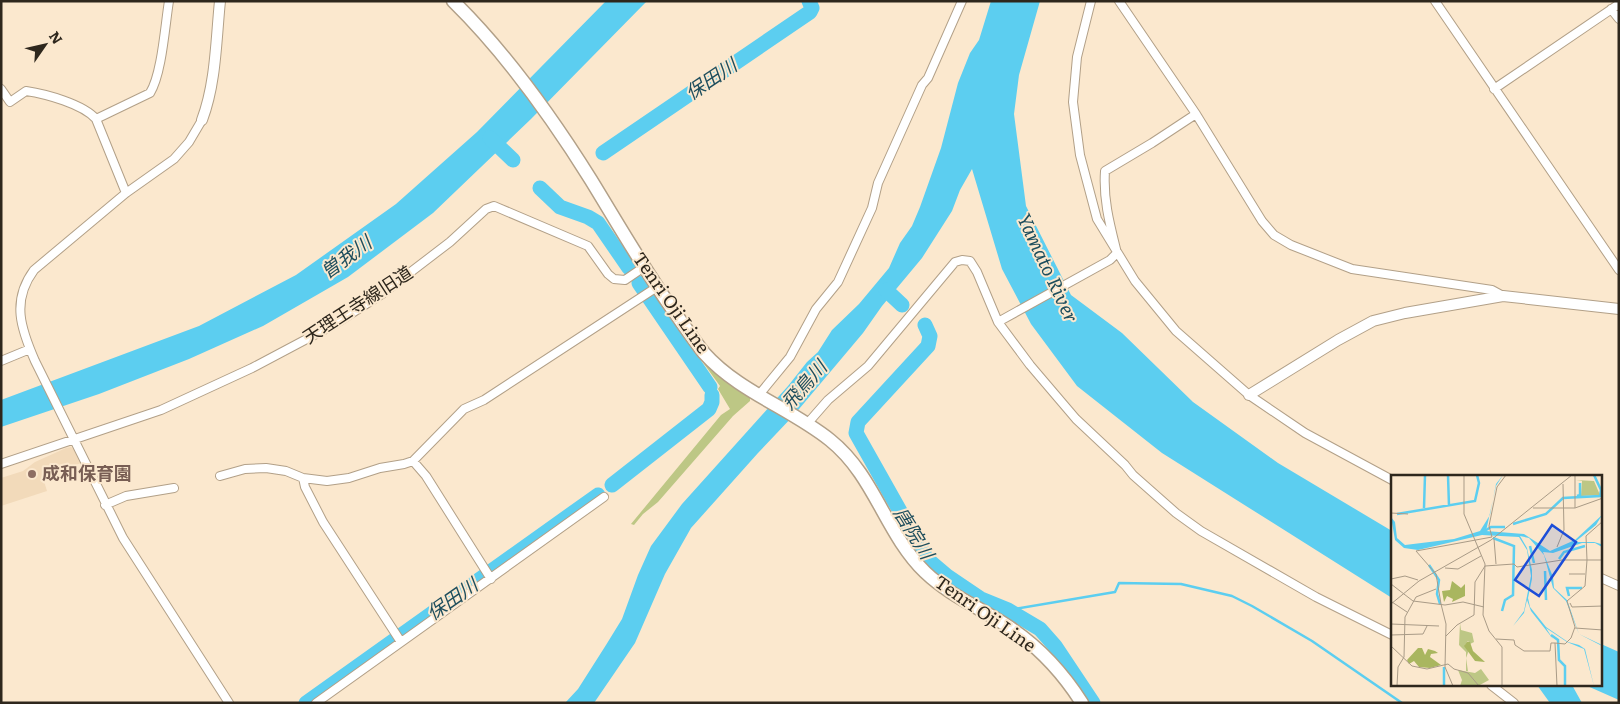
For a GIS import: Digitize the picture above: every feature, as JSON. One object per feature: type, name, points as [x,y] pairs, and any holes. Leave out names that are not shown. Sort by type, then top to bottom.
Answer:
[{"type":"main road","name":"Tenri Oji Line","points":[[453,1],[481,29],[507,60],[560,134],[657,287],[705,353],[730,377],[806,423],[850,459],[873,491],[890,524],[908,552],[925,572],[945,589],[1009,627],[1038,650],[1056,668],[1082,703]]},
{"type":"street","points":[[96,119],[150,93],[159,66],[169,1]]},
{"type":"street","points":[[220,1],[209,97],[202,120],[189,142],[174,159],[126,193],[40,264],[30,277],[22,293],[20,310],[22,329],[35,361],[105,505],[135,559],[229,703]]},
{"type":"street","points":[[759,396],[790,358],[816,309],[838,282],[872,208],[878,183],[962,1]]},
{"type":"street","points":[[1091,1],[1077,57],[1073,102],[1080,155],[1097,219],[1135,281],[1176,331],[1249,395],[1305,433],[1391,479]]},
{"type":"street","points":[[1435,1],[1619,270]]},
{"type":"street","points":[[1120,2],[1196,114],[1262,221],[1274,235],[1291,245],[1352,269],[1492,290],[1503,296]]},
{"type":"street","points":[[1494,89],[1619,4]]},
{"type":"street","points":[[1611,9],[1619,19]]},
{"type":"street","points":[[1,89],[10,102],[26,91],[46,94],[91,113],[96,119],[126,193]]},
{"type":"street","points":[[1118,253],[1107,216],[1104,193],[1105,171],[1196,114]]},
{"type":"street","name":"天理王寺線旧道","points":[[74,440],[168,407],[252,368],[335,324],[382,294],[450,242],[486,209],[494,206],[588,246],[608,274],[614,279],[625,280],[644,267]]},
{"type":"street","points":[[998,322],[1110,260],[1118,253]]},
{"type":"street","points":[[806,423],[838,391],[868,366],[955,262],[962,260],[970,262],[977,272],[998,322],[1030,365],[1076,419],[1125,465],[1133,475],[1176,513],[1201,531],[1316,597],[1391,634]]},
{"type":"street","points":[[220,476],[245,470],[266,468],[286,471],[303,478],[327,481],[349,478],[380,468],[413,461],[464,409],[484,400],[657,287]]},
{"type":"street","points":[[1249,395],[1338,340],[1373,321],[1406,313],[1503,296],[1619,309]]},
{"type":"street","points":[[1,360],[30,349]]},
{"type":"street","points":[[1,464],[74,440]]},
{"type":"street","points":[[413,461],[426,476],[491,579]]},
{"type":"street","points":[[303,478],[305,487],[323,522],[401,642]]},
{"type":"street","points":[[105,505],[126,496],[174,488]]},
{"type":"street","points":[[316,703],[604,497]]},
{"type":"street","points":[[1602,578],[1619,586]]},
{"type":"street","points":[[1492,686],[1514,703]]},
{"type":"shaded area","name":"成和保育園","points":[[71,447],[76,451],[81,463],[43,478],[47,491],[1,506],[1,478],[23,471],[35,462]]},
{"type":"green space","points":[[686,339],[750,397],[750,401],[733,416],[658,502],[643,514],[634,525],[631,524],[721,415],[730,409],[718,389],[720,386]]},
{"type":"water","name":"曽我川","points":[[606,1],[647,1],[531,119],[433,213],[348,277],[263,326],[189,359],[99,394],[1,427],[1,400],[199,326],[296,275],[396,204],[477,132]]},
{"type":"water","points":[[991,1],[1040,1],[1019,75],[1014,114],[1026,206],[1071,295],[1122,333],[1193,402],[1278,463],[1391,530],[1391,597],[1162,453],[1077,386],[1031,324],[1002,269],[972,169],[960,190],[952,211],[922,258],[882,306],[863,333],[794,415],[691,528],[665,574],[635,643],[594,703],[565,703],[578,689],[622,619],[651,546],[682,504],[788,386],[807,362],[818,352],[832,330],[859,304],[889,268],[900,243],[912,226],[920,207],[941,148],[958,83],[970,53],[979,40]]},
{"type":"water","points":[[1602,644],[1619,652],[1619,700],[1587,686],[1602,686]]},
{"type":"water","points":[[1538,686],[1573,686],[1582,703],[1550,703]]},
{"type":"waterway","name":"保田川","points":[[603,153],[810,12],[812,8],[809,1]]},
{"type":"waterway","name":"保田川","points":[[490,138],[513,160]]},
{"type":"waterway","name":"保田川","points":[[540,188],[560,207],[588,217],[598,223],[629,268]]},
{"type":"waterway","name":"保田川","points":[[639,283],[710,387]]},
{"type":"waterway","name":"唐院川","points":[[886,290],[902,305]]},
{"type":"waterway","name":"唐院川","points":[[925,325],[930,336],[928,346],[858,422],[856,433],[927,559],[947,576],[981,599],[1008,610],[1040,629],[1055,646],[1093,703]]},
{"type":"waterway","name":"保田川","points":[[612,485],[709,409],[712,395]]},
{"type":"waterway","name":"保田川","points":[[306,703],[598,495]]},
{"type":"waterway","points":[[1008,610],[1115,592],[1119,583],[1181,584],[1232,596],[1312,641],[1402,703]]},
{"type":"place","name":"成和保育園","points":[[32,474]]},
{"type":"water label","name":"Yamato River","points":[[1048,268]]},
{"type":"water label","name":"飛鳥川","points":[[804,385]]}]
